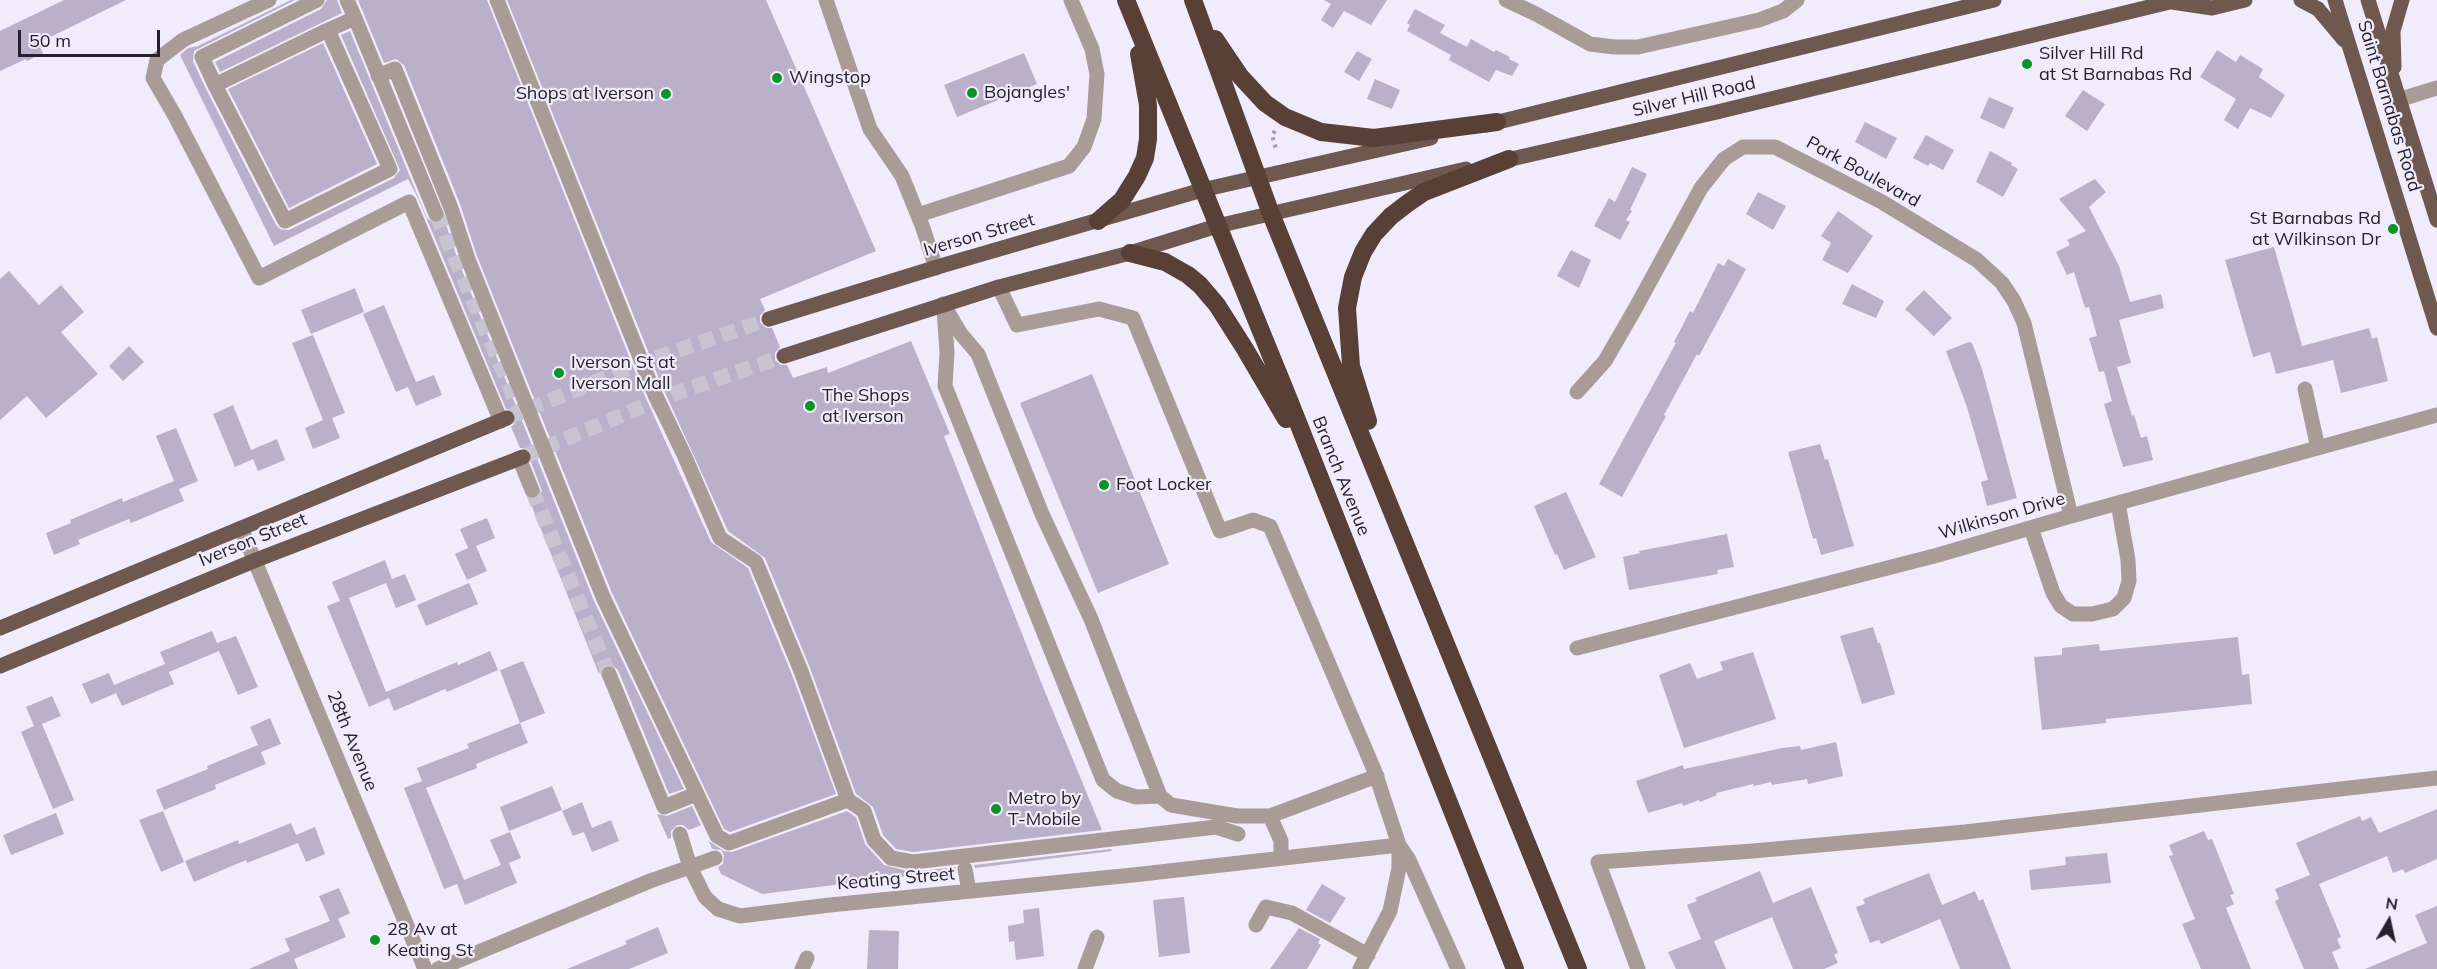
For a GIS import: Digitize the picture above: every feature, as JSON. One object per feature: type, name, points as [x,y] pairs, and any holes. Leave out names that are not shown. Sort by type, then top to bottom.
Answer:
[{"type":"highway","name":"Branch Avenue","points":[[1126,0],[1515,969]]},
{"type":"highway","name":"Branch Avenue","points":[[1196,8],[1271,214],[1578,969]]},
{"type":"highway","points":[[1196,8],[1240,76],[1252,90],[1282,116],[1299,124],[1336,135],[1374,138],[1497,122]]},
{"type":"highway","points":[[1098,221],[1122,200],[1137,177],[1148,139],[1148,105],[1134,20]]},
{"type":"highway","points":[[1397,520],[1350,366],[1347,308],[1353,277],[1363,252],[1374,234],[1407,203],[1424,192],[1509,159]]},
{"type":"highway","points":[[1130,253],[1164,262],[1188,275],[1200,285],[1217,305],[1245,349],[1317,472]]},
{"type":"main road","name":"Silver Hill Road","points":[[1202,190],[1497,122],[1994,0]]},
{"type":"main road","points":[[2175,1],[2212,8],[2244,0]]},
{"type":"main road","points":[[2301,0],[2318,9],[2352,51]]},
{"type":"main road","name":"Saint Barnabas Road","points":[[2335,0],[2437,328]]},
{"type":"main road","name":"Saint Barnabas Road","points":[[2368,0],[2437,220]]},
{"type":"main road","points":[[2397,94],[2393,31],[2402,0]]},
{"type":"main road","name":"Silver Hill Road","points":[[1216,226],[1717,112],[2175,1]]},
{"type":"main road","name":"Iverson Street","points":[[769,319],[1202,190]]},
{"type":"main road","points":[[784,356],[999,287],[1130,253],[1216,226]]},
{"type":"main road","name":"Iverson Street","points":[[0,628],[504,420]]},
{"type":"main road","name":"Iverson Street","points":[[0,666],[256,560],[521,458]]},
{"type":"street","points":[[269,0],[183,40],[156,60],[153,78],[259,278],[409,202],[504,420]]},
{"type":"street","points":[[317,0],[202,57],[285,221],[390,169],[328,30]]},
{"type":"street","points":[[347,0],[436,214]]},
{"type":"street","points":[[497,0],[555,151],[653,390],[720,538],[756,562],[801,671],[848,800],[864,812],[874,840],[891,858],[914,862],[1216,827],[1238,834]]},
{"type":"street","points":[[826,0],[870,129],[902,176],[936,268]]},
{"type":"street","points":[[918,215],[1069,166],[1084,147],[1094,119],[1097,74],[1092,49],[1071,0]]},
{"type":"street","points":[[1506,0],[1590,44],[1614,47],[1638,47],[1759,20],[1783,11],[1797,0]]},
{"type":"street","points":[[215,85],[355,18]]},
{"type":"street","points":[[378,76],[395,69],[603,597],[717,836],[729,843],[848,800]]},
{"type":"street","points":[[2397,94],[2437,88]]},
{"type":"street","name":"Park Boulevard","points":[[1577,392],[1605,361],[1646,291],[1701,188],[1724,159],[1743,147],[1775,147],[1882,202],[1977,260],[2002,283],[2014,301],[2024,323],[2071,516]]},
{"type":"street","points":[[999,287],[1017,325],[1099,309],[1133,318],[1220,531],[1253,520],[1270,526],[1377,776],[1399,845],[1409,860],[1458,969]]},
{"type":"street","points":[[944,304],[961,334],[978,354],[1042,513],[1091,619],[1160,796],[1171,805],[1238,816],[1270,816],[1377,776]]},
{"type":"street","points":[[944,304],[947,353],[945,386],[1103,780],[1118,791],[1136,797],[1160,796]]},
{"type":"street","points":[[2305,389],[2318,448]]},
{"type":"street","name":"Wilkinson Drive","points":[[1576,648],[1938,555],[2437,415]]},
{"type":"street","points":[[521,458],[532,490]]},
{"type":"street","points":[[2031,528],[2053,593],[2061,606],[2073,614],[2092,614],[2113,609],[2124,598],[2129,581],[2128,560],[2118,503]]},
{"type":"street","name":"28th Avenue","points":[[241,528],[426,969]]},
{"type":"street","points":[[609,674],[664,807],[696,794]]},
{"type":"street","points":[[1638,969],[1598,862],[1965,832],[2437,778]]},
{"type":"street","points":[[1238,816],[1240,862]]},
{"type":"street","points":[[1270,816],[1281,841],[1281,858]]},
{"type":"street","name":"Keating Street","points":[[680,834],[690,867],[705,897],[718,909],[740,916],[1399,845]]},
{"type":"street","points":[[1360,969],[1390,911],[1399,868],[1399,845]]},
{"type":"street","points":[[438,969],[650,881],[715,858]]},
{"type":"street","points":[[965,869],[969,891]]},
{"type":"street","points":[[1256,925],[1266,908],[1292,913],[1368,955]]},
{"type":"street","points":[[1085,969],[1097,937]]},
{"type":"path","points":[[1276,149],[1272,135],[1278,128]]},
{"type":"building","points":[[64,0],[126,0],[38,43],[43,53],[0,71],[0,31]]},
{"type":"building","points":[[295,0],[194,51],[193,61],[206,89],[276,225],[280,229],[289,230],[394,178],[400,170],[341,35],[350,31],[427,218],[435,224],[444,219],[459,263],[594,601],[684,789],[669,794],[618,670],[611,664],[606,665],[599,674],[529,499],[536,499],[542,491],[531,462],[532,453],[525,448],[520,448],[511,427],[515,423],[516,415],[512,410],[506,409],[408,179],[274,246],[180,55],[188,48],[198,46]]},
{"type":"building","points":[[327,0],[337,0],[342,13],[220,72],[215,62],[321,9]]},
{"type":"building","points":[[358,0],[487,0],[644,394],[711,542],[748,568],[792,675],[836,794],[730,832],[724,829],[612,593],[477,256],[460,204],[404,65],[396,59],[384,63]]},
{"type":"building","name":"The Shops at Iverson","points":[[507,0],[766,0],[876,251],[760,299],[765,310],[760,316],[760,322],[766,328],[772,328],[780,347],[775,353],[775,360],[781,365],[787,365],[793,378],[827,367],[828,373],[911,341],[950,434],[944,436],[1102,830],[913,852],[896,849],[883,835],[873,807],[856,794],[810,668],[765,558],[728,531],[662,386]]},
{"type":"building","points":[[1324,0],[1387,0],[1371,25],[1344,11],[1333,28],[1321,20],[1331,4]]},
{"type":"building","points":[[1415,9],[1445,25],[1440,33],[1467,47],[1471,39],[1494,52],[1496,50],[1510,57],[1509,59],[1519,64],[1512,76],[1496,70],[1489,82],[1449,60],[1451,55],[1407,31],[1410,25],[1407,23]]},
{"type":"building","points":[[323,43],[377,164],[289,208],[228,89]]},
{"type":"building","points":[[2217,50],[2236,62],[2240,55],[2263,69],[2259,77],[2285,95],[2271,118],[2250,108],[2238,129],[2224,120],[2236,99],[2200,77]]},
{"type":"building","points":[[1357,51],[1372,59],[1359,81],[1344,72]]},
{"type":"building","points":[[1024,53],[1037,84],[957,117],[944,85]]},
{"type":"building","points":[[1375,79],[1400,90],[1392,109],[1367,99]]},
{"type":"building","points":[[2083,90],[2105,104],[2087,131],[2065,116]]},
{"type":"building","points":[[1989,97],[2014,108],[2004,129],[1980,118]]},
{"type":"building","points":[[1865,122],[1897,138],[1886,159],[1855,142]]},
{"type":"building","points":[[1926,135],[1954,150],[1943,170],[1930,163],[1928,166],[1913,158]]},
{"type":"building","points":[[1990,151],[2012,163],[2011,165],[2018,169],[2003,197],[1976,182]]},
{"type":"building","points":[[1632,167],[1647,174],[1626,220],[1630,222],[1620,240],[1594,226],[1609,198],[1615,202]]},
{"type":"building","points":[[2095,179],[2106,192],[2089,207],[2119,266],[2130,302],[2161,294],[2164,308],[2119,320],[2131,363],[2117,367],[2132,416],[2134,415],[2141,438],[2147,436],[2153,460],[2123,467],[2104,404],[2112,401],[2104,371],[2099,372],[2089,338],[2097,336],[2089,307],[2085,308],[2074,272],[2067,275],[2056,252],[2070,245],[2067,240],[2086,231],[2059,199]]},
{"type":"building","points":[[1758,192],[1786,206],[1773,230],[1746,214]]},
{"type":"building","points":[[1838,211],[1873,236],[1848,273],[1822,260],[1831,243],[1821,236]]},
{"type":"building","points":[[2274,247],[2302,346],[2369,328],[2372,339],[2377,337],[2388,381],[2341,393],[2333,360],[2276,374],[2270,352],[2253,357],[2225,260]]},
{"type":"building","points":[[1571,250],[1591,260],[1579,288],[1557,276]]},
{"type":"building","points":[[1728,259],[1746,269],[1699,356],[1697,354],[1622,497],[1599,484],[1676,343],[1674,342],[1690,311],[1693,313],[1718,263],[1724,266]]},
{"type":"building","points":[[9,271],[39,305],[61,285],[84,312],[61,332],[98,374],[46,418],[27,396],[0,420],[0,279]]},
{"type":"building","points":[[1852,284],[1884,301],[1876,318],[1842,304]]},
{"type":"building","points":[[355,288],[364,312],[311,334],[301,310]]},
{"type":"building","points":[[1924,290],[1952,318],[1934,336],[1905,309]]},
{"type":"building","points":[[384,305],[416,382],[434,375],[442,395],[416,406],[408,387],[396,392],[363,314]]},
{"type":"building","points":[[313,335],[345,413],[332,418],[340,438],[313,449],[305,428],[323,420],[292,343]]},
{"type":"building","points":[[1969,342],[1972,343],[1982,369],[2017,498],[1987,506],[1981,482],[1988,480],[1967,407],[1946,351]]},
{"type":"building","points":[[129,346],[144,362],[123,381],[109,366]]},
{"type":"building","points":[[1092,374],[1169,564],[1098,593],[1020,403]]},
{"type":"building","points":[[233,405],[251,450],[277,439],[285,460],[258,471],[253,459],[235,467],[213,414]]},
{"type":"building","points":[[176,428],[198,481],[179,489],[184,501],[131,523],[129,519],[78,540],[80,544],[54,555],[46,533],[122,498],[123,502],[174,481],[156,436]]},
{"type":"building","points":[[1820,444],[1825,460],[1828,459],[1854,546],[1821,555],[1816,538],[1813,539],[1788,452]]},
{"type":"building","points":[[1566,492],[1596,557],[1564,570],[1534,506]]},
{"type":"building","points":[[487,518],[495,538],[476,546],[487,571],[467,580],[455,554],[468,548],[460,529]]},
{"type":"building","points":[[1727,534],[1734,567],[1717,570],[1718,574],[1629,590],[1623,557],[1640,553],[1639,551]]},
{"type":"building","points":[[385,560],[392,579],[405,574],[416,600],[396,608],[386,583],[349,598],[386,692],[457,662],[458,665],[490,651],[498,670],[394,711],[389,698],[369,707],[327,606],[340,601],[332,582]]},
{"type":"building","points":[[469,583],[478,604],[426,626],[417,605]]},
{"type":"building","points":[[1873,627],[1895,694],[1862,704],[1840,636]]},
{"type":"building","points":[[212,631],[217,643],[236,636],[258,687],[238,695],[219,651],[169,672],[174,684],[122,706],[116,693],[91,704],[82,684],[109,673],[114,685],[165,664],[160,652]]},
{"type":"building","points":[[2238,637],[2242,675],[2249,674],[2252,704],[2106,719],[2106,723],[2042,730],[2034,657],[2062,655],[2062,648],[2099,644],[2100,651]]},
{"type":"building","points":[[1753,652],[1776,719],[1684,748],[1659,675],[1690,663],[1697,679],[1723,670],[1720,662]]},
{"type":"building","points":[[523,661],[545,713],[520,723],[500,670]]},
{"type":"building","points":[[52,696],[61,716],[42,724],[74,800],[53,809],[21,732],[34,726],[26,707]]},
{"type":"building","points":[[270,718],[281,744],[261,752],[266,764],[215,785],[216,789],[164,810],[156,790],[258,745],[250,727]]},
{"type":"building","points":[[520,723],[528,743],[476,764],[477,768],[426,788],[464,880],[501,865],[490,840],[510,832],[521,858],[509,863],[517,883],[465,905],[457,884],[444,889],[404,788],[422,781],[417,768],[469,748],[467,744]]},
{"type":"building","points":[[1836,742],[1843,776],[1808,784],[1807,779],[1772,785],[1771,782],[1754,786],[1753,784],[1716,793],[1717,795],[1700,802],[1699,800],[1683,806],[1682,803],[1648,813],[1636,781],[1683,765],[1684,769],[1782,748],[1800,746],[1801,750]]},
{"type":"building","points":[[552,786],[562,810],[509,831],[500,807]]},
{"type":"building","points":[[582,802],[592,828],[611,820],[619,841],[592,852],[584,832],[573,836],[562,811]]},
{"type":"building","points":[[692,806],[701,825],[689,830],[683,825],[677,825],[671,831],[671,838],[668,839],[657,814],[667,816]]},
{"type":"building","points":[[2437,809],[2437,859],[2405,873],[2403,869],[2393,873],[2387,856],[2319,884],[2341,937],[2337,939],[2341,948],[2332,952],[2339,969],[2304,969],[2275,901],[2279,899],[2275,889],[2310,875],[2296,843],[2360,816],[2362,821],[2371,817],[2379,833]]},
{"type":"building","points":[[163,811],[184,862],[161,872],[139,820]]},
{"type":"building","points":[[847,811],[856,817],[865,844],[884,865],[912,872],[956,867],[955,870],[762,894],[721,874],[718,867],[723,864],[724,855],[721,850],[712,849],[709,841],[724,851],[732,852]]},
{"type":"building","points":[[56,813],[64,834],[11,855],[3,835]]},
{"type":"building","points":[[291,823],[296,835],[315,827],[325,854],[306,862],[298,843],[247,863],[246,860],[194,882],[185,861],[238,840],[239,844]]},
{"type":"building","points":[[2204,831],[2208,840],[2212,839],[2234,894],[2230,895],[2234,904],[2226,908],[2251,969],[2201,969],[2182,924],[2195,919],[2169,856],[2173,855],[2169,845]]},
{"type":"building","points":[[1111,849],[1112,851],[975,868],[974,865]]},
{"type":"building","points":[[2107,853],[2111,883],[2031,890],[2029,870],[2066,865],[2065,857]]},
{"type":"building","points":[[1760,871],[1773,903],[1811,887],[1838,953],[1834,955],[1838,963],[1824,969],[1793,969],[1772,917],[1714,941],[1726,969],[1676,969],[1668,952],[1701,939],[1687,905],[1697,901],[1695,898]]},
{"type":"building","points":[[1929,873],[1942,905],[1975,891],[1979,901],[1983,899],[2011,969],[1960,969],[1940,919],[1881,944],[1879,940],[1870,943],[1856,907],[1865,904],[1863,899]]},
{"type":"building","points":[[1322,884],[1346,898],[1330,923],[1306,910]]},
{"type":"building","points":[[339,888],[350,913],[338,919],[346,937],[294,959],[298,969],[249,969],[290,951],[285,939],[330,921],[319,896]]},
{"type":"building","points":[[1184,897],[1190,953],[1159,957],[1153,900]]},
{"type":"building","points":[[2437,906],[2437,969],[2365,969],[2427,943],[2415,915]]},
{"type":"building","points":[[1039,908],[1044,956],[1016,960],[1014,941],[1009,942],[1008,926],[1024,923],[1023,910]]},
{"type":"building","points":[[658,927],[668,953],[629,969],[567,969],[627,944],[625,941]]},
{"type":"building","points":[[1299,928],[1320,939],[1318,943],[1321,945],[1307,969],[1270,969]]},
{"type":"building","points":[[869,930],[899,931],[898,969],[867,969]]},
{"type":"tunnel","points":[[436,214],[521,413]]},
{"type":"tunnel","points":[[507,418],[647,361],[769,319]]},
{"type":"tunnel","points":[[523,457],[665,397],[784,356]]},
{"type":"tunnel","points":[[532,490],[609,674]]},
{"type":"place","name":"Silver Hill Rd at St Barnabas Rd","points":[[2027,64]]},
{"type":"place","name":"Wingstop","points":[[777,78]]},
{"type":"place","name":"Bojangles'","points":[[972,93]]},
{"type":"place","name":"Shops at Iverson","points":[[666,94]]},
{"type":"place","name":"St Barnabas Rd at Wilkinson Dr","points":[[2393,229]]},
{"type":"place","name":"Iverson St at Iverson Mall","points":[[559,373]]},
{"type":"place","name":"The Shops at Iverson","points":[[810,406]]},
{"type":"place","name":"Foot Locker","points":[[1104,485]]},
{"type":"place","name":"Metro by T-Mobile","points":[[996,809]]},
{"type":"place","name":"28 Av at Keating St","points":[[375,940]]}]
